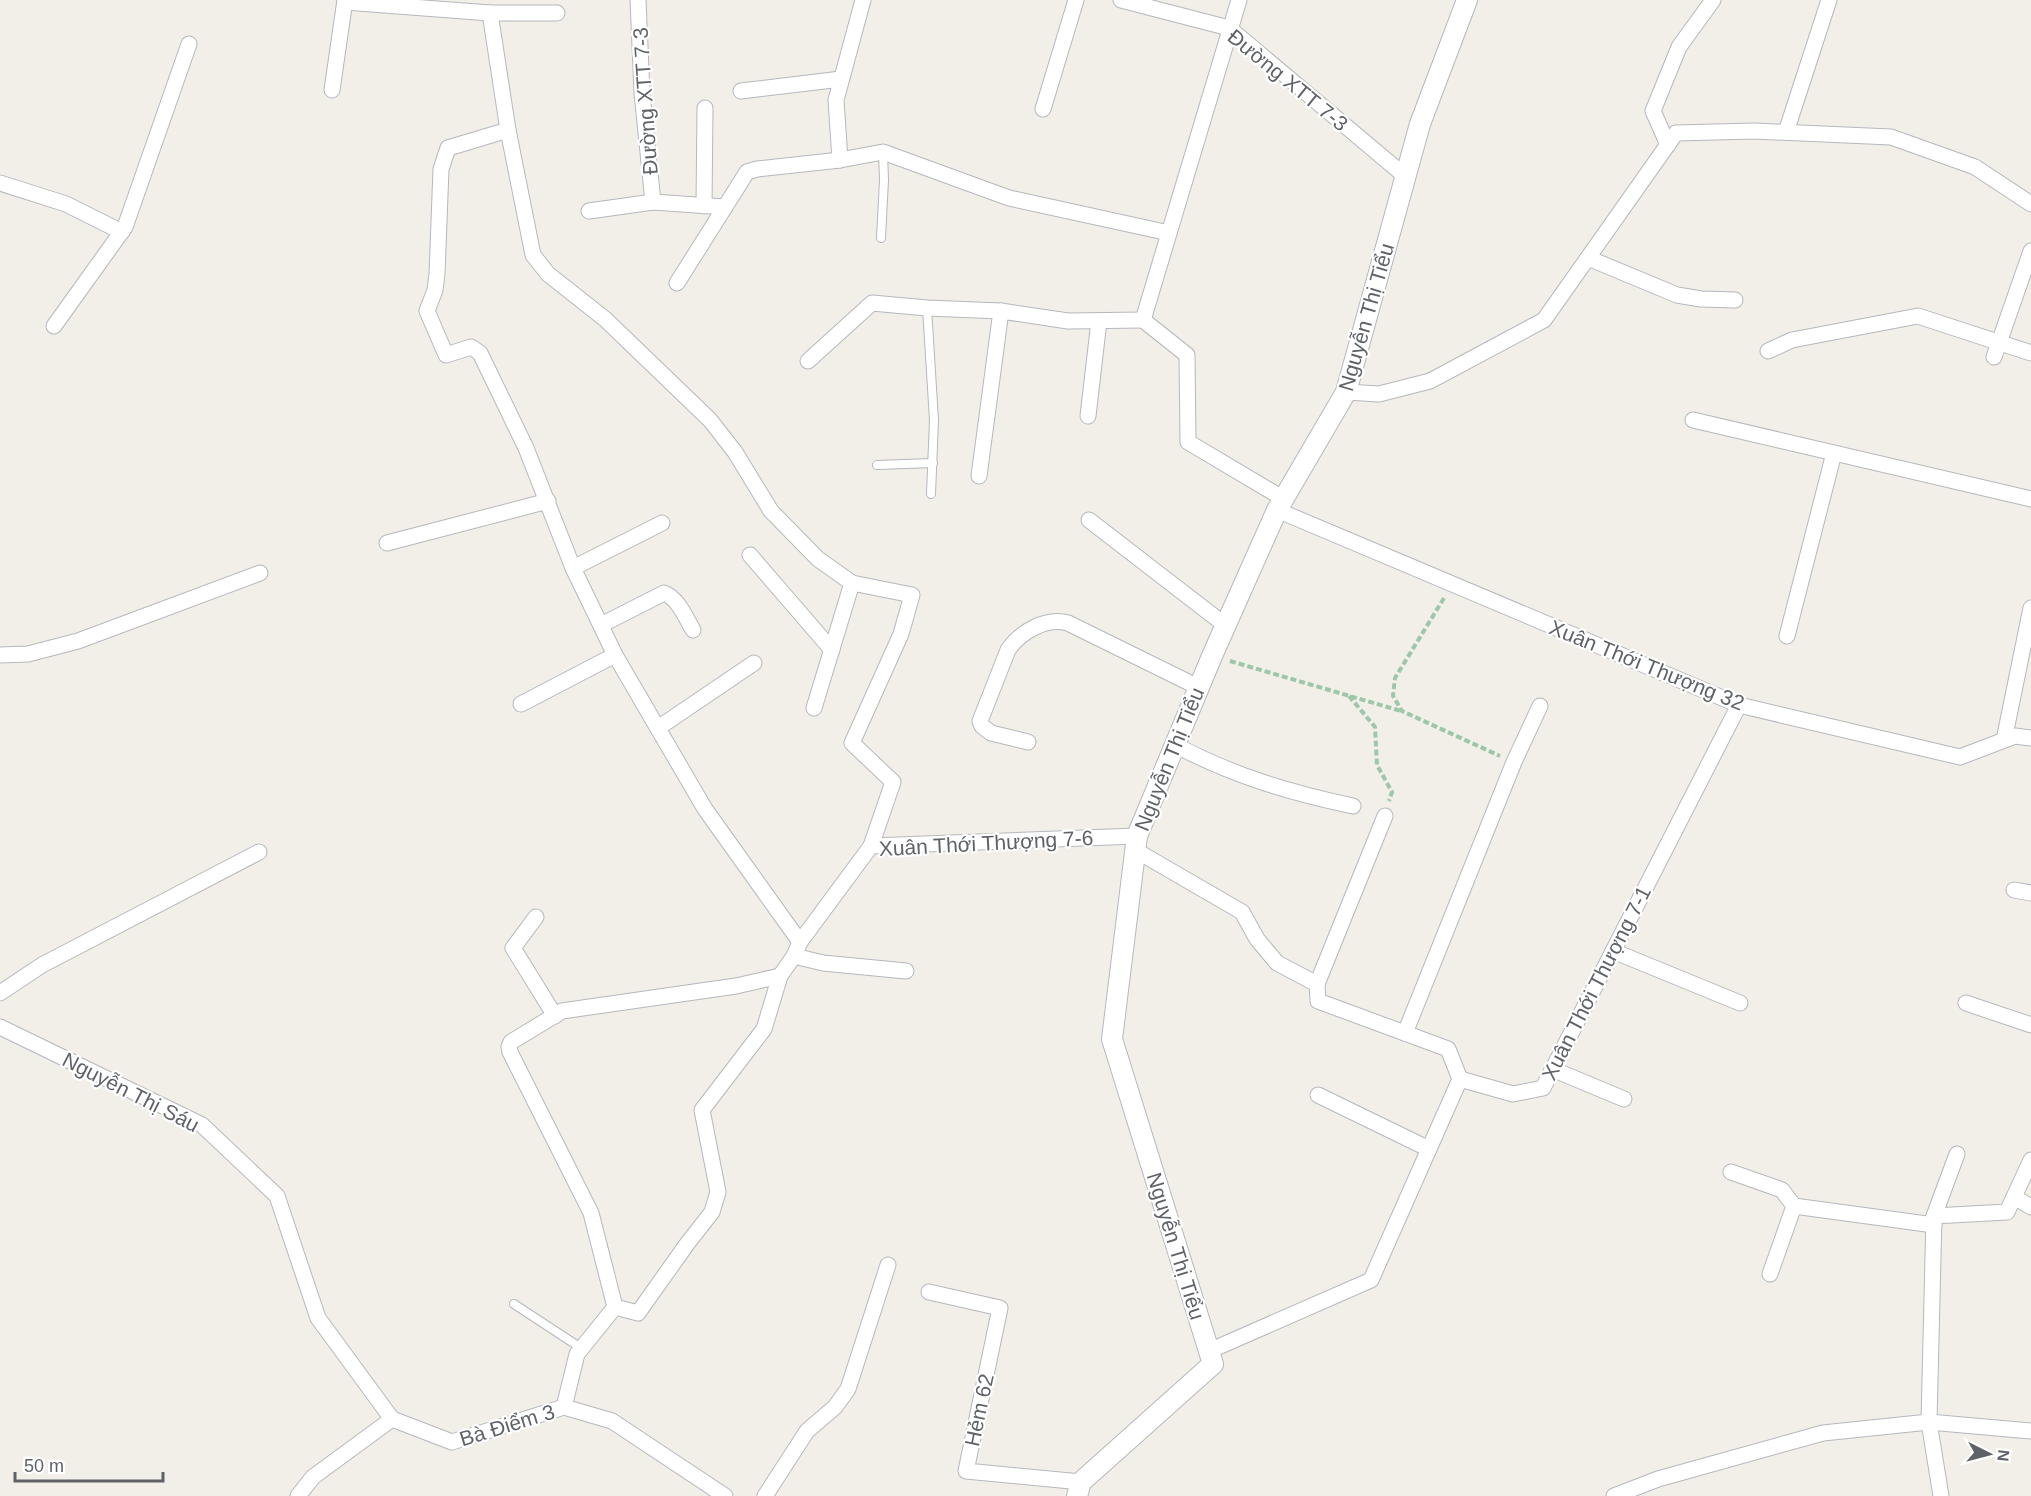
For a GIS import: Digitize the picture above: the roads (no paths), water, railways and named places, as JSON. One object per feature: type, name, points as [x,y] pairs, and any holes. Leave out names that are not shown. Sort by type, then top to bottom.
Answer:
[{"type":"street","name":"Đường XTT 7-3","points":[[638,0],[642,93],[653,202]]},
{"type":"street","points":[[840,160],[836,100],[863,0]]},
{"type":"street","points":[[1043,109],[1076,0]]},
{"type":"street","name":"Đường XTT 7-3","points":[[1121,0],[1229,28],[1406,176]]},
{"type":"street","points":[[808,361],[872,303],[1001,311],[1068,321],[1143,320],[1239,0]]},
{"type":"street","name":"Nguyễn Thị Tiểu","points":[[1209,1351],[1112,1039],[1136,843],[1198,687],[1280,504],[1346,392],[1420,124],[1467,0]]},
{"type":"street","points":[[1668,145],[1653,111],[1679,47],[1713,0]]},
{"type":"street","points":[[1786,132],[1830,0]]},
{"type":"street","points":[[332,90],[345,1],[490,13],[557,13]]},
{"type":"street","points":[[490,13],[508,130],[533,255],[548,274],[635,346],[710,420],[735,452],[771,511],[818,559],[852,583],[912,595],[901,634],[852,743],[892,782],[871,846]]},
{"type":"street","points":[[54,326],[125,227],[189,44]]},
{"type":"street","points":[[741,91],[841,79]]},
{"type":"street","points":[[704,206],[705,108]]},
{"type":"street","points":[[508,130],[448,148],[441,170],[436,282],[426,311],[446,355],[471,347],[480,353],[526,448],[573,568],[615,655],[705,809],[797,949],[823,963],[906,971]]},
{"type":"street","points":[[1346,392],[1379,394],[1430,381],[1544,320],[1676,133],[1754,131],[1892,137],[1975,167],[2031,204]]},
{"type":"street","points":[[677,283],[747,172],[883,152],[1009,198],[1169,233]]},
{"type":"street","points":[[0,183],[66,204],[122,232]]},
{"type":"street","points":[[589,211],[653,202],[725,207]]},
{"type":"street","points":[[1994,357],[2031,251]]},
{"type":"street","points":[[1588,258],[1677,295],[1701,299],[1735,300]]},
{"type":"street","points":[[979,476],[1001,311]]},
{"type":"street","points":[[1768,351],[1792,340],[1918,316],[2031,353]]},
{"type":"street","name":"Xuân Thới Thượng 32","points":[[1143,320],[1186,355],[1188,442],[1280,504],[1452,584],[1739,705],[1960,757],[2015,736],[2031,738]]},
{"type":"street","points":[[1088,416],[1099,321]]},
{"type":"street","points":[[1693,420],[2031,499]]},
{"type":"street","points":[[1787,636],[1834,453]]},
{"type":"street","points":[[387,543],[548,501]]},
{"type":"street","points":[[1089,520],[1225,625]]},
{"type":"street","points":[[573,568],[662,523]]},
{"type":"street","points":[[750,555],[832,650]]},
{"type":"street","points":[[0,655],[28,654],[78,641],[260,573]]},
{"type":"street","points":[[814,708],[852,583]]},
{"type":"street","points":[[601,625],[664,593],[676,601],[693,630]]},
{"type":"street","points":[[2004,740],[2031,608]]},
{"type":"street","points":[[1028,742],[991,732],[982,726],[980,721],[1008,650],[1015,640],[1050,621],[1068,623],[1198,687]]},
{"type":"street","points":[[521,704],[615,655]]},
{"type":"street","points":[[658,728],[754,663]]},
{"type":"street","name":"Xuân Thới Thượng 7-1","points":[[1460,1079],[1514,1094],[1543,1088],[1739,705]]},
{"type":"street","points":[[1405,1033],[1514,762],[1540,706]]},
{"type":"street","points":[[1175,745],[1209,763],[1248,779],[1353,806]]},
{"type":"street","points":[[1079,1489],[1213,1364],[1209,1351],[1371,1280],[1460,1079],[1448,1049],[1318,1000],[1317,984],[1385,816]]},
{"type":"street","points":[[1136,843],[1242,912],[1257,939],[1277,963],[1317,984]]},
{"type":"street","name":"Xuân Thới Thượng 7-6","points":[[615,1307],[638,1313],[712,1212],[718,1192],[702,1110],[764,1029],[780,976],[871,846],[1136,843]]},
{"type":"street","points":[[0,993],[42,965],[259,852]]},
{"type":"street","points":[[2014,890],[2031,893]]},
{"type":"street","points":[[536,917],[513,948],[555,1016]]},
{"type":"street","points":[[1613,951],[1740,1003]]},
{"type":"street","points":[[564,1407],[577,1354],[615,1307],[591,1213],[509,1047],[514,1039],[562,1011],[736,986],[780,976]]},
{"type":"street","points":[[1966,1003],[2031,1025]]},
{"type":"street","name":"Nguyễn Thị Sáu","points":[[0,1027],[202,1125],[277,1196],[318,1318],[392,1419]]},
{"type":"street","points":[[1552,1069],[1624,1099]]},
{"type":"street","points":[[1318,1095],[1429,1149]]},
{"type":"street","points":[[1941,1496],[1929,1422],[1934,1220],[1957,1154]]},
{"type":"street","points":[[1731,1172],[1782,1191],[1794,1206],[1934,1220],[2007,1212],[2031,1160]]},
{"type":"street","points":[[2014,1197],[2031,1207]]},
{"type":"street","points":[[1770,1274],[1794,1206]]},
{"type":"street","points":[[765,1496],[807,1431],[839,1403],[848,1389],[888,1265]]},
{"type":"street","name":"Hẻm 62","points":[[929,1293],[1000,1308],[966,1471],[1079,1489]]},
{"type":"street","name":"Bà Điểm 3","points":[[392,1419],[452,1443],[564,1407],[612,1421],[725,1496]]},
{"type":"street","points":[[298,1496],[313,1477],[392,1419]]},
{"type":"street","points":[[1614,1496],[1658,1479],[1823,1433],[1929,1422],[2031,1431]]},
{"type":"lane","points":[[881,238],[883,152]]},
{"type":"lane","points":[[927,308],[934,420],[931,494]]},
{"type":"lane","points":[[877,465],[933,463]]},
{"type":"lane","points":[[514,1304],[581,1348]]}]
